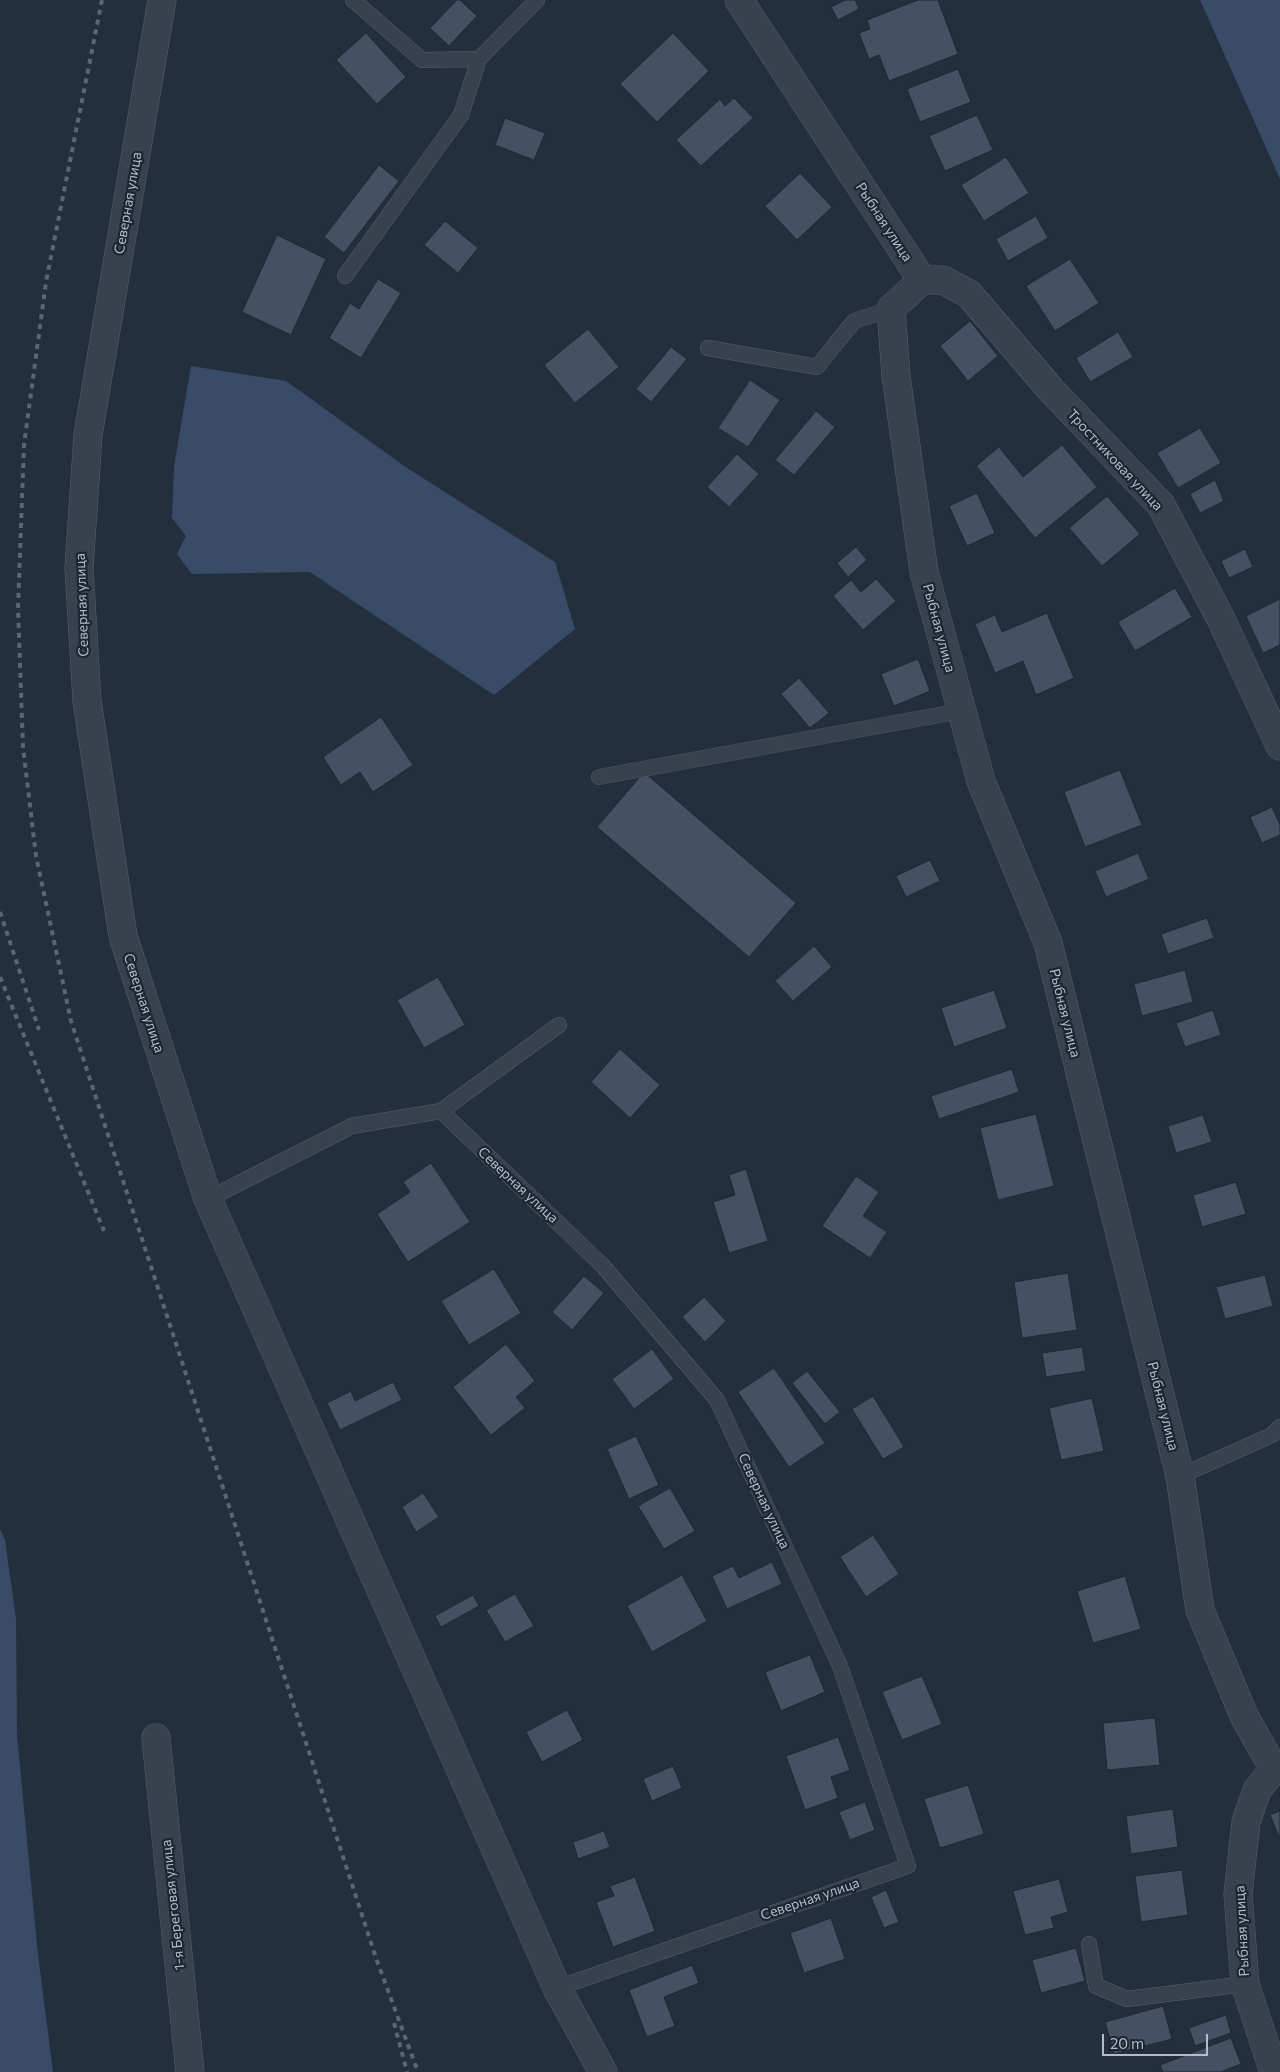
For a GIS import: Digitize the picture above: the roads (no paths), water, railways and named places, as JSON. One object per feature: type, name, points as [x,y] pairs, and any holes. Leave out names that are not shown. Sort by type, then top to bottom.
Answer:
[{"type":"street","name":"Северная улица","points":[[162,0],[88,435],[79,568],[87,701],[122,936],[208,1199],[557,1988],[603,2072]]},
{"type":"street","name":"Рыбная улица","points":[[739,0],[922,280]]},
{"type":"street","points":[[891,309],[922,280]]},
{"type":"street","name":"Тростниковая улица","points":[[922,280],[943,280],[969,294],[1052,391],[1161,506],[1221,619],[1280,746]]},
{"type":"street","name":"Рыбная улица","points":[[891,309],[896,376],[924,572],[981,781],[1048,943],[1180,1476],[1200,1610],[1244,1716],[1277,1770],[1257,1790],[1246,1822],[1238,1894],[1245,1984],[1274,2072]]},
{"type":"street","name":"1-я Береговая улица","points":[[156,1738],[190,2072]]},
{"type":"lane","points":[[353,0],[422,60],[480,59]]},
{"type":"lane","points":[[345,276],[461,115],[480,59],[537,0]]},
{"type":"lane","points":[[708,348],[816,367],[854,321],[891,309]]},
{"type":"lane","points":[[599,777],[961,711]]},
{"type":"lane","points":[[208,1199],[352,1126],[441,1111],[559,1025]]},
{"type":"lane","name":"Северная улица","points":[[441,1111],[603,1266],[717,1400],[840,1666],[908,1866],[557,1988]]},
{"type":"lane","points":[[1180,1476],[1272,1435],[1280,1427]]},
{"type":"lane","points":[[1089,1944],[1096,1986],[1127,1999],[1245,1984]]},
{"type":"water","points":[[1200,0],[1280,0],[1280,179]]},
{"type":"water","points":[[191,366],[286,381],[407,468],[555,562],[575,629],[494,695],[310,572],[192,574],[177,554],[186,536],[172,518],[174,467]]},
{"type":"water","points":[[0,1529],[5,1540],[16,1619],[17,1735],[37,1946],[53,2072],[0,2072]]},
{"type":"railway","points":[[102,0],[46,282],[24,445],[18,608],[23,747],[36,856],[71,1021],[376,1958],[418,2072]]},
{"type":"railway","points":[[0,912],[39,1030]]},
{"type":"railway","points":[[0,977],[104,1231]]},
{"type":"railway","points":[[394,2023],[407,2072]]}]
